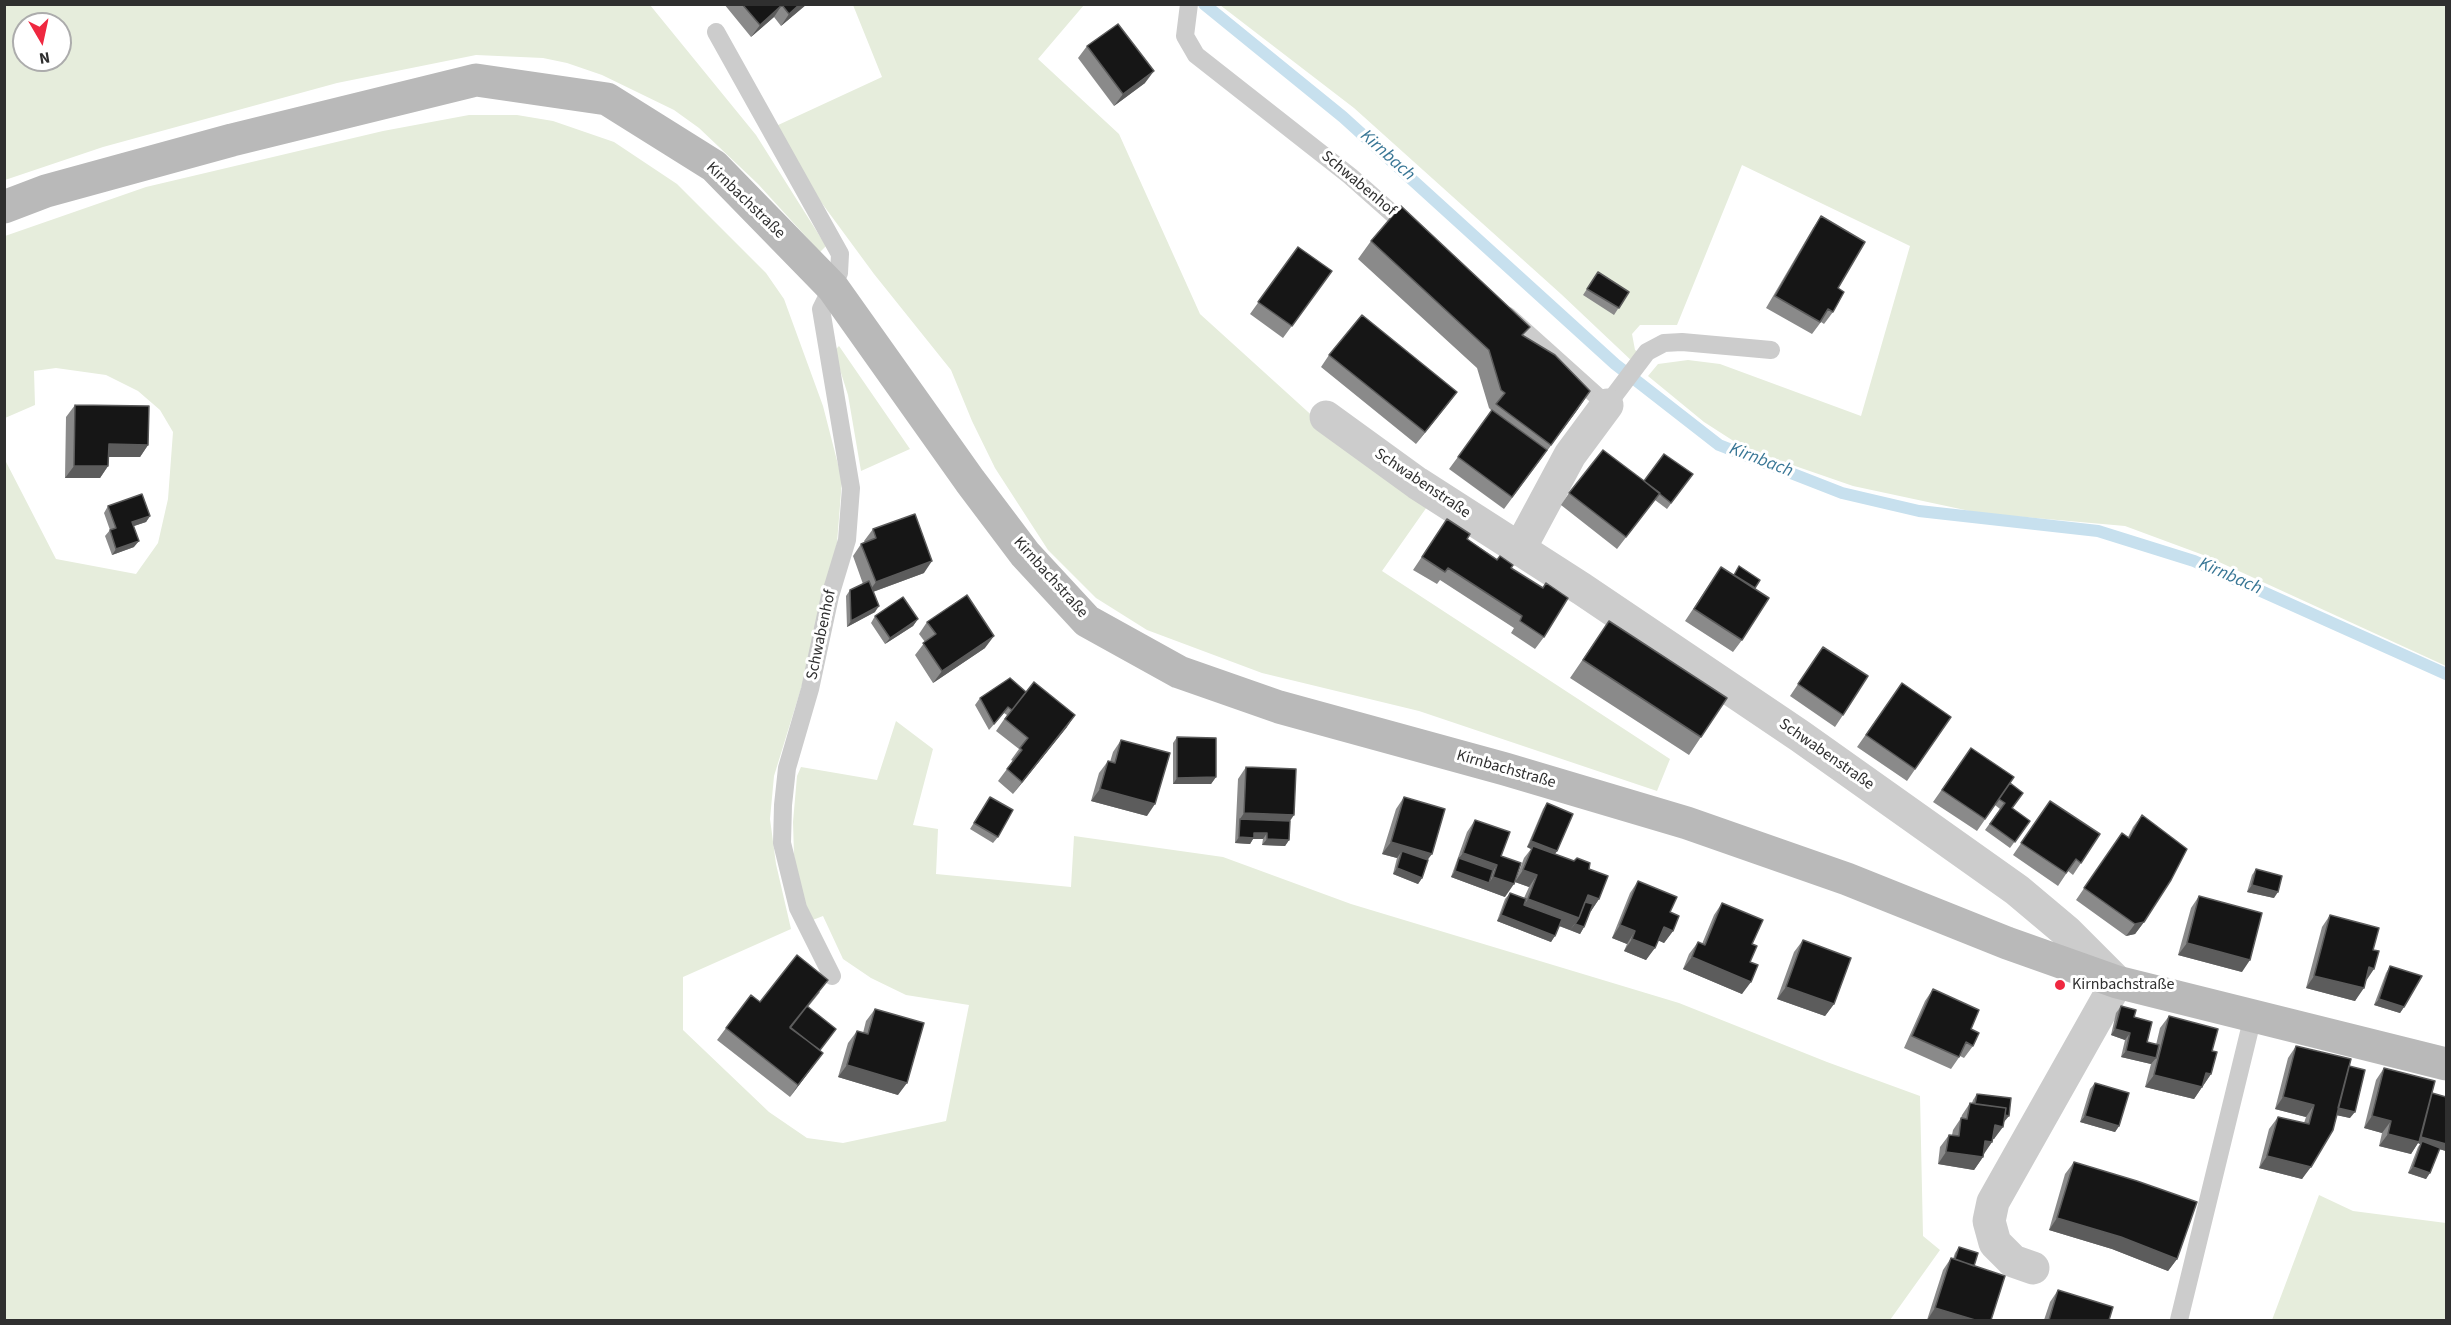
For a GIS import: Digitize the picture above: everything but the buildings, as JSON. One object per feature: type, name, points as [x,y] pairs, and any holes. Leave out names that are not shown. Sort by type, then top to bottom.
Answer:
[{"type":"main road","name":"Kirnbachstraße","points":[[4,207],[46,191],[232,140],[476,80],[607,99],[714,166],[833,288],[970,481],[1025,554],[1087,621],[1179,672],[1279,707],[1505,769],[1687,823],[1847,879],[2007,943],[2117,982],[2446,1064]]},
{"type":"street","points":[[1519,550],[1570,455],[1614,395]]},
{"type":"street","name":"Schwabenstraße","points":[[1326,417],[1417,483],[1800,736],[2007,883],[2067,932],[2117,982]]},
{"type":"street","points":[[2033,1268],[2013,1261],[1995,1243],[1989,1221],[1993,1202],[2117,982]]},
{"type":"lane","name":"Schwabenhof","points":[[1188,8],[1185,36],[1196,55],[1350,176],[1425,242]]},
{"type":"lane","name":"Schwabenhof","points":[[716,32],[840,254],[839,273],[822,309],[851,488],[847,540],[830,596],[810,689],[787,768],[782,843],[798,908],[832,976]]},
{"type":"lane","points":[[1494,303],[1614,395],[1647,352],[1664,343],[1682,342],[1771,350]]},
{"type":"lane","points":[[2179,1320],[2253,1016]]},
{"type":"green space","points":[[4,5],[650,5],[756,135],[826,246],[820,252],[758,184],[699,128],[674,110],[602,75],[567,63],[543,58],[476,55],[337,83],[103,147],[5,180]]},
{"type":"green space","points":[[853,5],[1084,5],[1038,59],[1119,134],[1200,314],[1318,421],[1429,504],[1382,571],[1670,759],[1657,791],[1419,711],[1262,673],[1147,630],[1096,598],[1048,550],[995,468],[951,370],[874,274],[807,183],[776,126],[882,77]]},
{"type":"green space","points":[[1220,5],[2446,5],[2446,666],[2206,556],[2125,526],[1979,513],[1853,486],[1746,449],[1704,422],[1648,376],[1658,364],[1688,360],[1720,364],[1861,416],[1910,246],[1742,165],[1677,325],[1640,325],[1632,334],[1635,350],[1640,353],[1634,363],[1561,294],[1354,108]]},
{"type":"green space","points":[[469,115],[517,115],[553,121],[614,142],[677,184],[766,273],[784,299],[823,406],[842,480],[837,543],[811,656],[774,776],[770,819],[776,864],[791,929],[683,977],[683,1030],[769,1112],[807,1138],[843,1143],[946,1121],[969,1005],[906,995],[871,978],[843,959],[823,916],[810,921],[800,889],[794,855],[793,822],[797,776],[801,767],[877,780],[896,721],[933,749],[913,825],[938,829],[936,874],[1071,887],[1074,836],[1223,857],[1351,904],[1679,1003],[1920,1096],[1923,1236],[1940,1250],[1890,1320],[5,1320],[4,458],[56,559],[136,574],[158,543],[168,499],[173,432],[160,410],[138,391],[106,375],[56,368],[34,371],[35,405],[5,418],[5,236],[146,187],[383,131]]},
{"type":"green space","points":[[839,346],[910,449],[861,471],[848,395],[834,351]]},
{"type":"green space","points":[[2319,1195],[2353,1211],[2446,1223],[2446,1320],[2272,1320]]},
{"type":"waterway","name":"Kirnbach","points":[[1204,4],[1343,117],[1615,364],[1719,445],[1842,493],[1919,511],[2098,531],[2194,561],[2446,674]]},
{"type":"place","name":"Kirnbachstraße","points":[[2060,985]]}]
